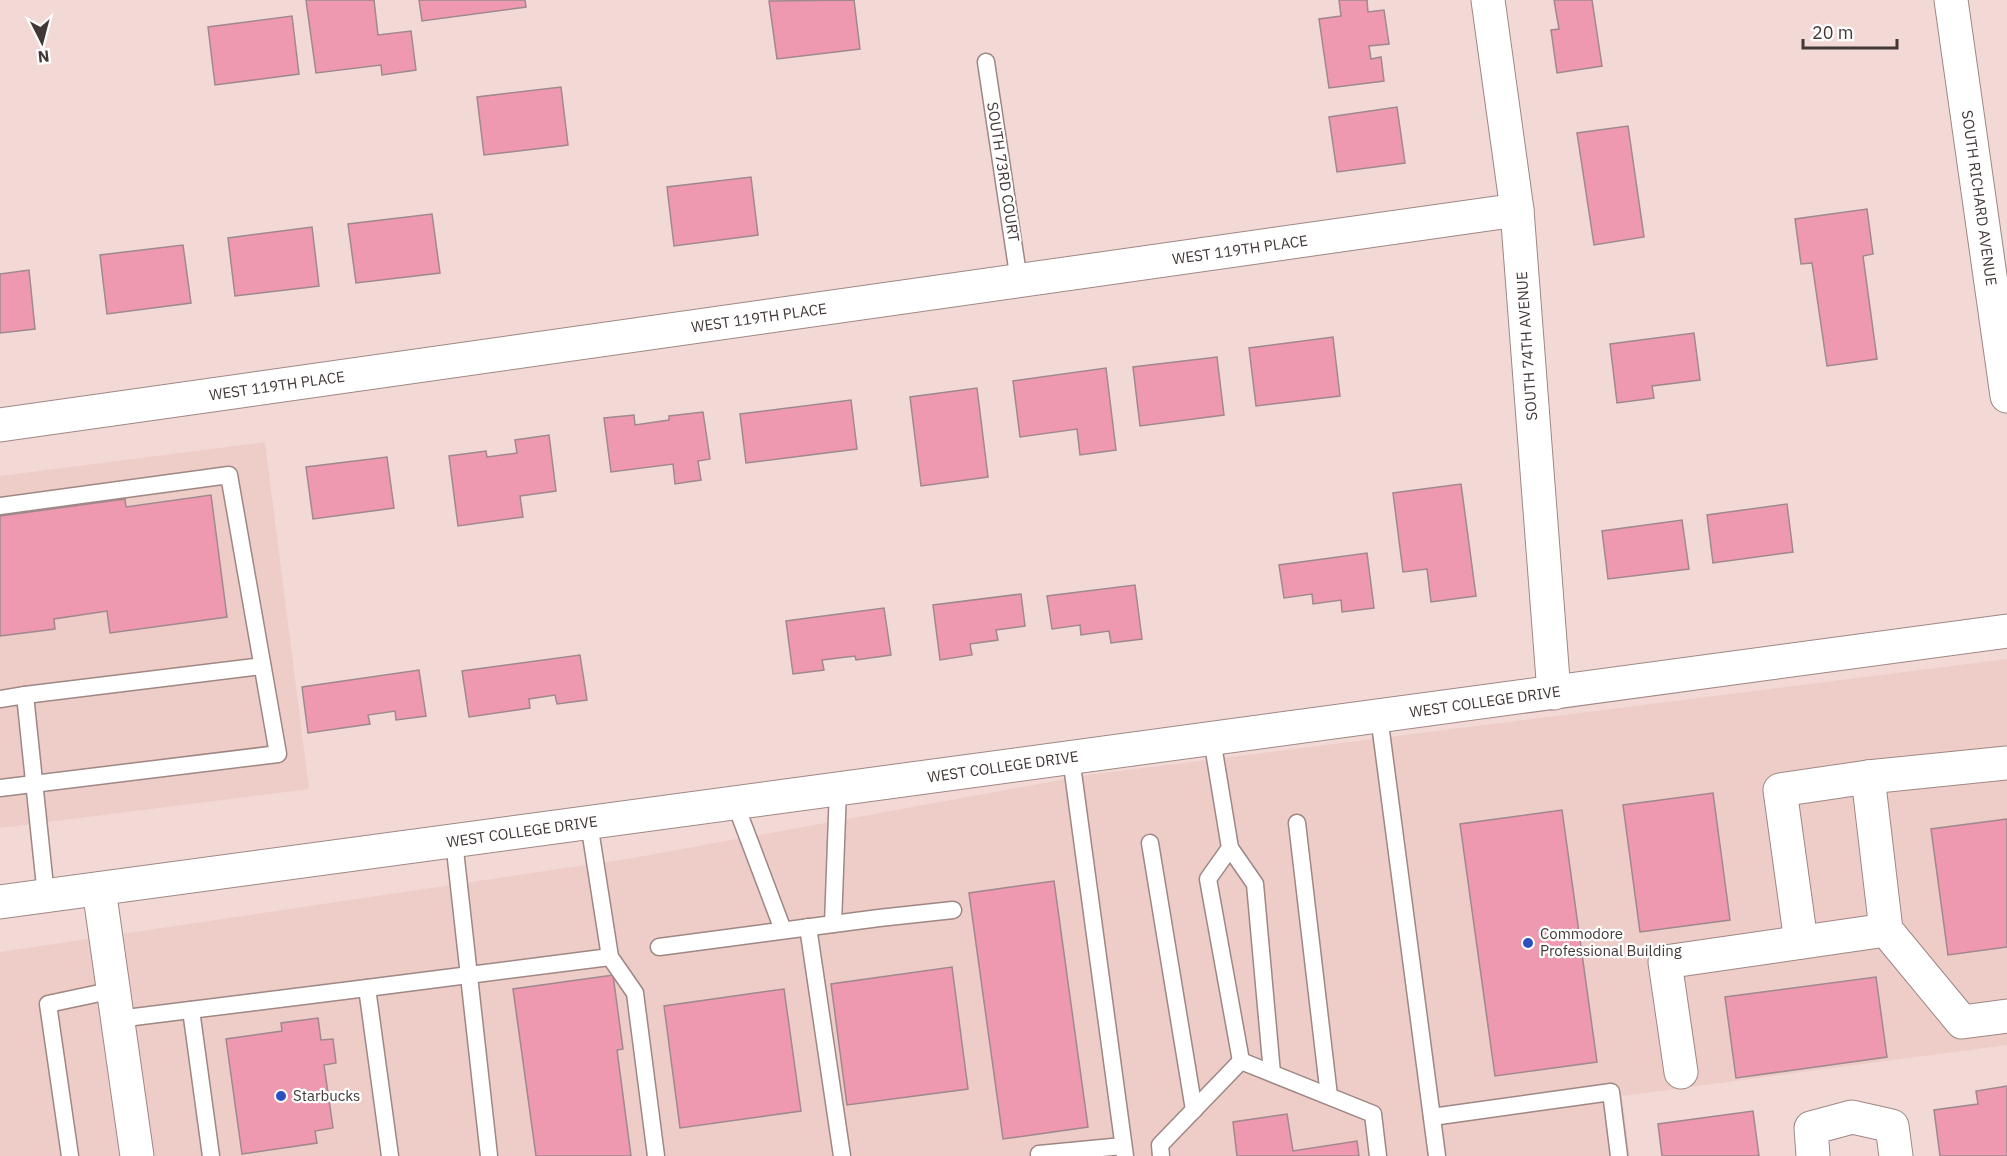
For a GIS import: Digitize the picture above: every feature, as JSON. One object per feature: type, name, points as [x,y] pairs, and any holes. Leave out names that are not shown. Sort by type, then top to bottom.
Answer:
[{"type":"street","name":"SOUTH 74TH AVENUE","points":[[1488,0],[1517,210],[1554,693]]},
{"type":"street","name":"SOUTH RICHARD AVENUE","points":[[1952,0],[2007,396]]},
{"type":"street","name":"WEST 119TH PLACE","points":[[0,425],[1517,210]]},
{"type":"street","name":"WEST COLLEGE DRIVE","points":[[0,902],[2007,631]]},
{"type":"street","points":[[1801,942],[1780,790],[1868,777],[2007,763]]},
{"type":"street","points":[[1868,777],[1886,930],[1962,1022],[2007,1016]]},
{"type":"street","points":[[99,889],[137,1156]]},
{"type":"street","points":[[1681,1072],[1665,962],[1886,930]]},
{"type":"street","points":[[1813,1156],[1811,1128],[1852,1117],[1892,1126],[1896,1156]]},
{"type":"lane","name":"SOUTH 73RD COURT","points":[[986,62],[1019,281]]},
{"type":"lane","points":[[0,506],[229,475],[278,754],[0,788]]},
{"type":"lane","points":[[0,699],[262,666]]},
{"type":"lane","points":[[25,696],[46,896]]},
{"type":"lane","points":[[1379,716],[1437,1156]]},
{"type":"lane","points":[[1212,739],[1230,848],[1255,884],[1272,1073]]},
{"type":"lane","points":[[1040,1156],[1039,1154],[1124,1151],[1071,758]]},
{"type":"lane","points":[[833,924],[838,789]]},
{"type":"lane","points":[[735,803],[783,930]]},
{"type":"lane","points":[[589,823],[610,957],[635,993],[656,1156]]},
{"type":"lane","points":[[1297,823],[1329,1096]]},
{"type":"lane","points":[[454,841],[489,1156]]},
{"type":"lane","points":[[1150,843],[1194,1110]]},
{"type":"lane","points":[[1230,848],[1208,879],[1241,1061]]},
{"type":"lane","points":[[659,947],[954,910]]},
{"type":"lane","points":[[808,927],[842,1156]]},
{"type":"lane","points":[[70,1156],[48,1004],[116,1005],[191,1010],[610,957]]},
{"type":"lane","points":[[367,988],[390,1156]]},
{"type":"lane","points":[[191,1010],[211,1156]]},
{"type":"lane","points":[[1161,1156],[1160,1145],[1241,1061]]},
{"type":"lane","points":[[1241,1061],[1373,1114],[1378,1156]]},
{"type":"lane","points":[[1432,1117],[1611,1092],[1619,1156]]},
{"type":"shaded area","points":[[265,442],[309,789],[0,828],[0,476]]},
{"type":"shaded area","points":[[2007,659],[2007,1045],[1622,1096],[1630,1156],[0,1156],[0,952],[633,858],[1088,775]]},
{"type":"building","points":[[306,0],[374,0],[378,35],[411,31],[416,70],[382,75],[381,65],[316,73]]},
{"type":"building","points":[[419,0],[525,0],[526,7],[422,21]]},
{"type":"building","points":[[854,0],[860,49],[777,59],[769,1]]},
{"type":"building","points":[[1339,0],[1367,0],[1368,12],[1384,10],[1389,44],[1369,46],[1371,59],[1381,57],[1384,81],[1329,88],[1319,19],[1341,16]]},
{"type":"building","points":[[1554,0],[1592,0],[1602,66],[1557,73],[1551,30],[1559,29]]},
{"type":"building","points":[[292,16],[299,74],[215,85],[208,27]]},
{"type":"building","points":[[561,87],[568,145],[484,155],[477,97]]},
{"type":"building","points":[[1397,107],[1405,163],[1337,172],[1329,117]]},
{"type":"building","points":[[1628,126],[1644,237],[1594,245],[1577,133]]},
{"type":"building","points":[[751,177],[758,235],[674,246],[667,187]]},
{"type":"building","points":[[1867,209],[1873,254],[1863,256],[1877,359],[1827,366],[1812,263],[1801,264],[1795,219]]},
{"type":"building","points":[[432,214],[440,273],[356,283],[348,224]]},
{"type":"building","points":[[312,227],[319,286],[235,296],[228,238]]},
{"type":"building","points":[[183,245],[191,303],[107,314],[100,255]]},
{"type":"building","points":[[29,270],[35,329],[0,333],[0,274]]},
{"type":"building","points":[[1694,333],[1700,380],[1652,386],[1654,398],[1617,403],[1610,344]]},
{"type":"building","points":[[1333,337],[1340,396],[1256,406],[1249,348]]},
{"type":"building","points":[[1217,357],[1224,415],[1140,426],[1133,367]]},
{"type":"building","points":[[1106,368],[1116,450],[1080,455],[1077,429],[1020,437],[1013,381]]},
{"type":"building","points":[[977,388],[988,477],[921,486],[910,397]]},
{"type":"building","points":[[851,400],[857,449],[746,463],[740,414]]},
{"type":"building","points":[[703,412],[710,459],[698,461],[701,480],[675,484],[673,464],[611,472],[604,418],[634,415],[635,425],[669,420],[669,416]]},
{"type":"building","points":[[549,435],[556,491],[520,496],[523,517],[458,526],[449,456],[486,451],[487,457],[517,453],[515,440]]},
{"type":"building","points":[[387,457],[394,508],[313,519],[306,467]]},
{"type":"building","points":[[1461,484],[1476,596],[1431,602],[1427,569],[1403,572],[1393,493]]},
{"type":"building","points":[[211,495],[227,617],[110,633],[107,611],[54,619],[55,629],[0,636],[0,516],[125,499],[126,507]]},
{"type":"building","points":[[1787,504],[1793,552],[1713,563],[1707,515]]},
{"type":"building","points":[[1682,520],[1689,569],[1608,579],[1602,531]]},
{"type":"building","points":[[1367,553],[1374,608],[1342,612],[1341,600],[1313,604],[1312,594],[1284,598],[1279,565]]},
{"type":"building","points":[[1135,585],[1142,639],[1111,643],[1109,631],[1081,635],[1080,625],[1052,629],[1047,596]]},
{"type":"building","points":[[1021,594],[1025,626],[996,630],[998,640],[970,644],[972,655],[940,660],[933,605]]},
{"type":"building","points":[[884,608],[891,655],[856,660],[855,656],[822,660],[824,670],[793,674],[786,621]]},
{"type":"building","points":[[580,655],[587,700],[557,704],[555,695],[529,699],[530,708],[469,717],[462,671]]},
{"type":"building","points":[[419,670],[426,716],[396,720],[395,711],[368,715],[370,724],[308,733],[302,687]]},
{"type":"building","points":[[1713,793],[1730,920],[1640,932],[1623,805]]},
{"type":"building","name":"Commodore Professional Building","points":[[1562,810],[1597,1062],[1495,1076],[1460,824]]},
{"type":"building","points":[[2007,819],[2007,947],[1948,955],[1931,829]]},
{"type":"building","points":[[1054,881],[1088,1127],[1003,1139],[969,893]]},
{"type":"building","points":[[952,967],[968,1089],[847,1105],[831,984]]},
{"type":"building","points":[[613,975],[623,1049],[617,1050],[631,1156],[536,1156],[513,989]]},
{"type":"building","points":[[1876,977],[1887,1057],[1736,1078],[1725,997]]},
{"type":"building","points":[[784,989],[801,1111],[680,1128],[664,1006]]},
{"type":"building","name":"Starbucks","points":[[318,1018],[321,1040],[333,1039],[336,1063],[324,1065],[333,1128],[315,1131],[317,1143],[242,1154],[226,1039],[282,1031],[281,1023]]},
{"type":"building","points":[[2007,1086],[2007,1156],[1940,1156],[1934,1110],[1978,1104],[1976,1091]]},
{"type":"building","points":[[1753,1111],[1759,1156],[1662,1156],[1658,1124]]},
{"type":"building","points":[[1287,1114],[1293,1151],[1357,1141],[1359,1156],[1237,1156],[1233,1122]]},
{"type":"place","name":"Commodore Professional Building","points":[[1528,943]]},
{"type":"place","name":"Starbucks","points":[[281,1096]]}]
